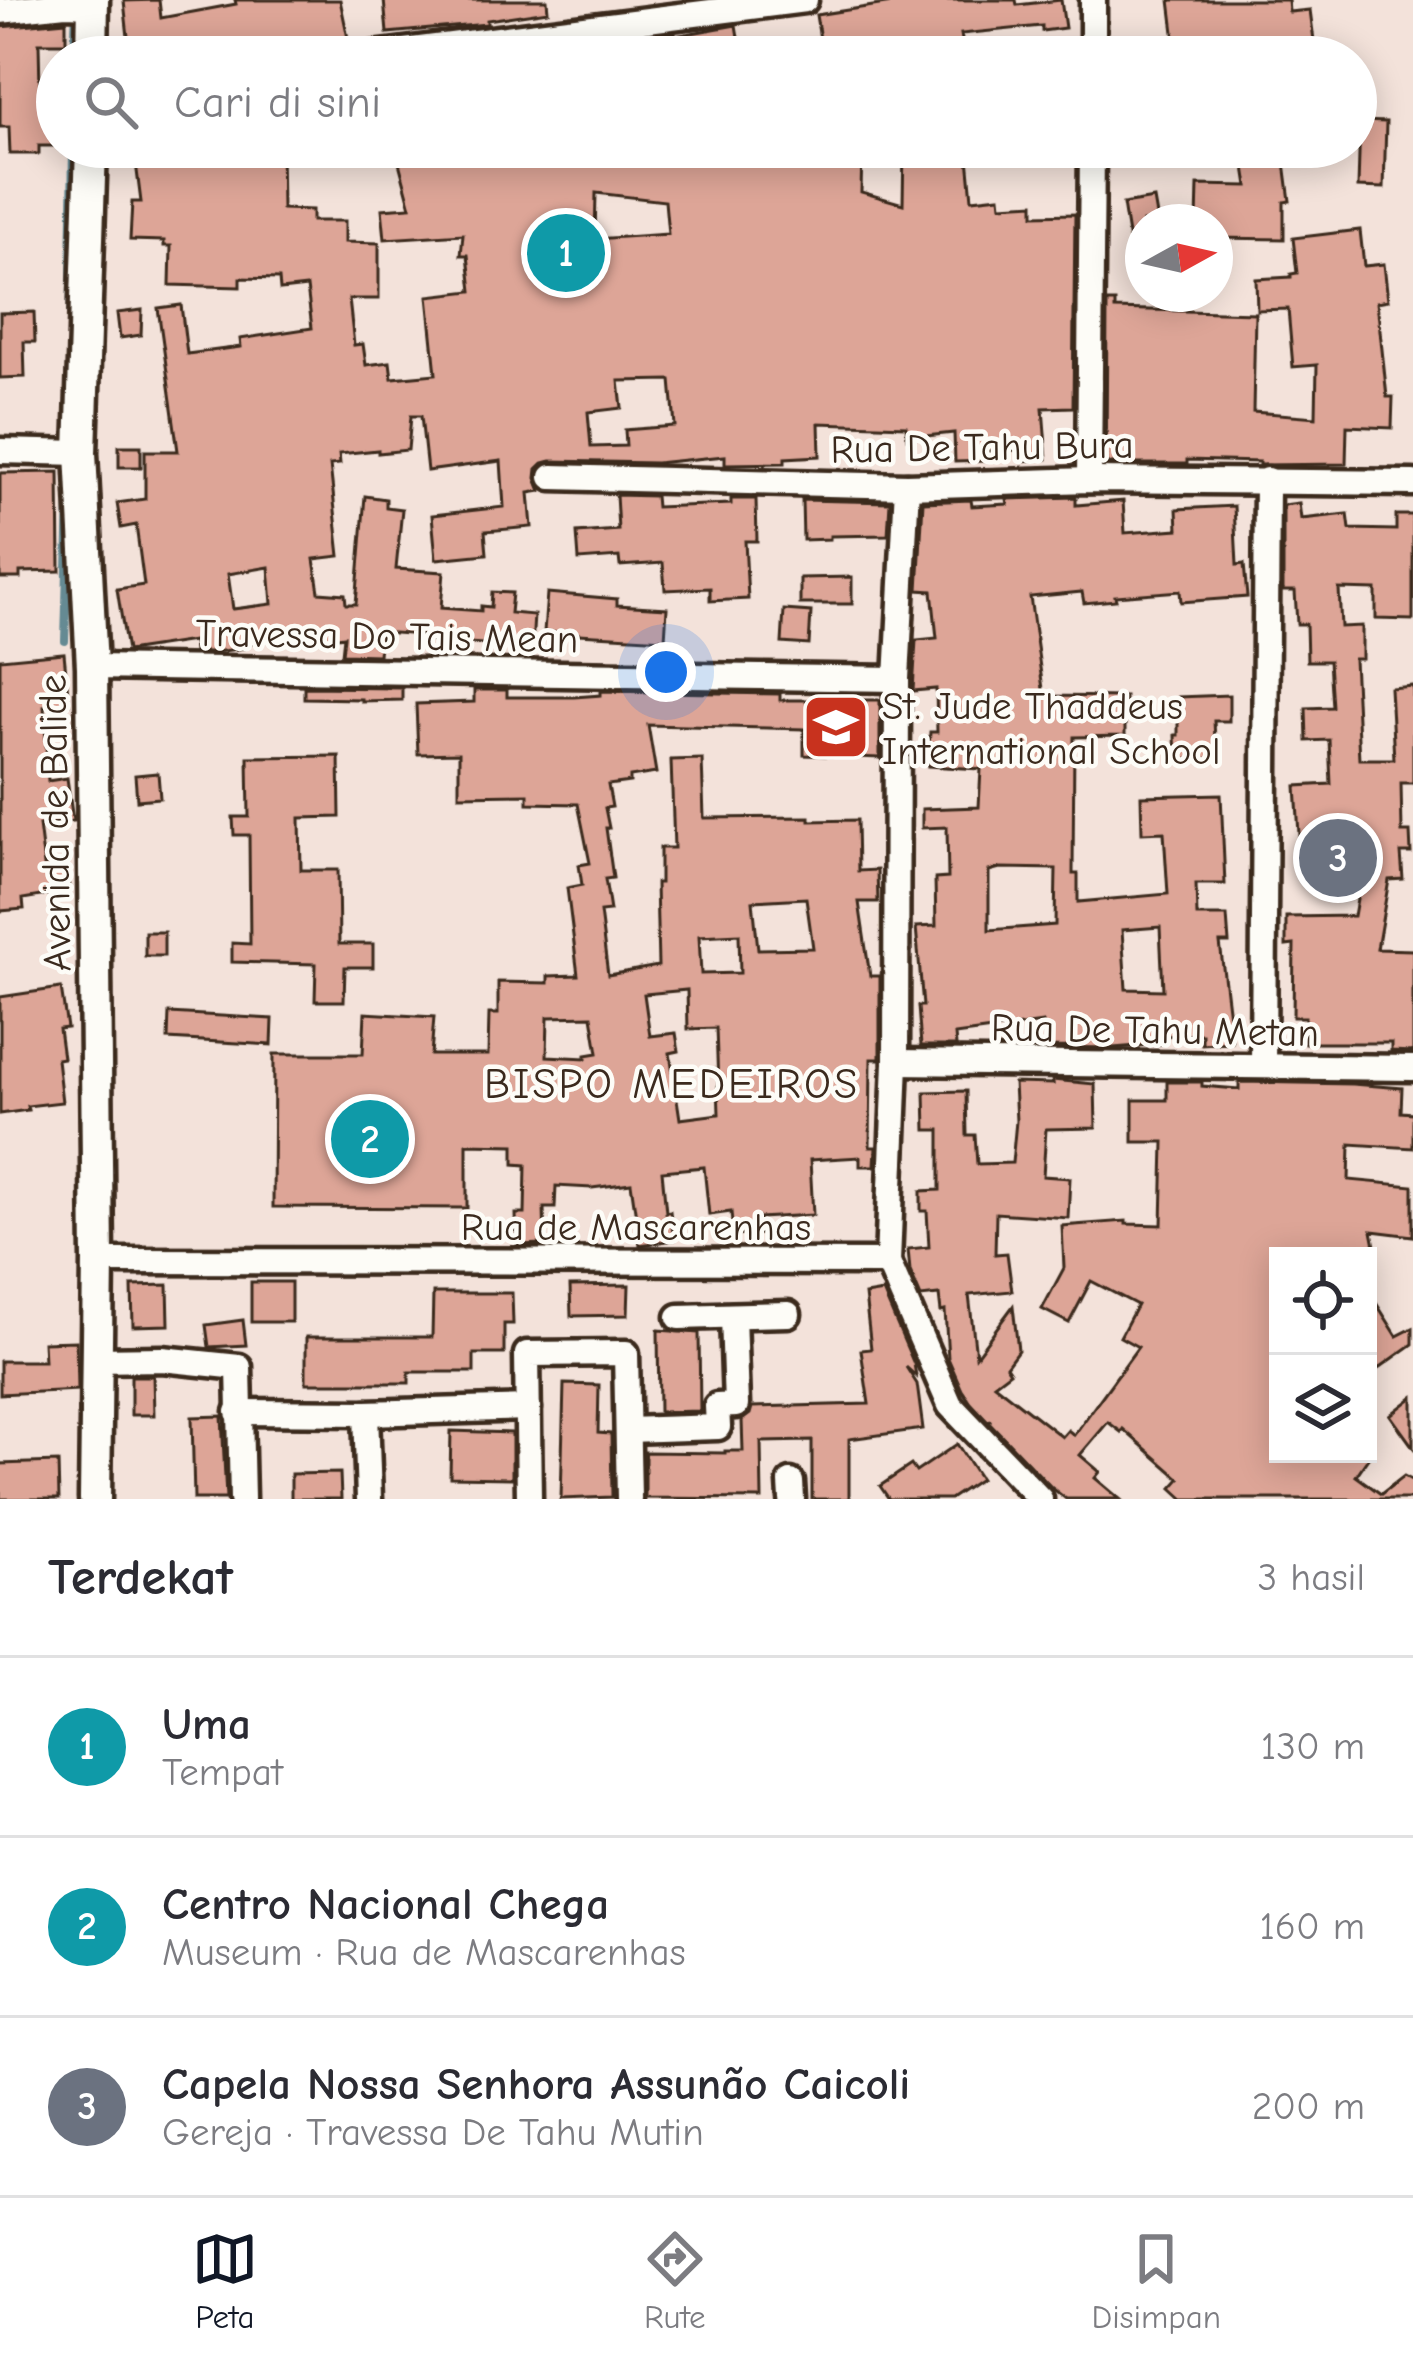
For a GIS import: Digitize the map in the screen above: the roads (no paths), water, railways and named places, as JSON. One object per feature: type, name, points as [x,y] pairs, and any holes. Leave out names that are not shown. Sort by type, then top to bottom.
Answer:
[{"type":"main road","points":[[84,3],[89,36]]},
{"type":"main road","name":"Avenida de Balide","points":[[90,168],[70,452],[92,667],[98,1261],[95,1499]]},
{"type":"street","points":[[522,36],[805,0]]},
{"type":"street","points":[[1093,0],[1093,36]]},
{"type":"street","points":[[0,11],[84,3]]},
{"type":"street","points":[[1089,480],[1092,168]]},
{"type":"street","points":[[0,451],[70,452]]},
{"type":"street","name":"Rua De Tahu Bura","points":[[552,477],[907,485],[1089,480],[1413,483]]},
{"type":"street","points":[[1262,1065],[1267,480]]},
{"type":"street","points":[[907,485],[897,679],[896,1062],[888,1262],[950,1406],[1040,1499]]},
{"type":"street","name":"Travessa Do Tais Mean","points":[[92,667],[897,679]]},
{"type":"street","name":"Rua De Tahu Metan","points":[[896,1062],[1413,1068]]},
{"type":"street","name":"Rua de Mascarenhas","points":[[98,1261],[888,1262]]},
{"type":"street","points":[[679,1317],[788,1315]]},
{"type":"street","points":[[628,1430],[718,1427],[717,1406],[736,1405],[733,1316]]},
{"type":"street","points":[[529,1499],[527,1354],[626,1353],[629,1499]]},
{"type":"street","points":[[96,1360],[162,1359],[238,1367],[242,1499]]},
{"type":"street","points":[[238,1412],[528,1408]]},
{"type":"street","points":[[366,1412],[369,1499]]},
{"type":"waterway","points":[[75,36],[76,11]]},
{"type":"waterway","points":[[70,340],[73,168]]},
{"type":"waterway","points":[[65,641],[69,499]]},
{"type":"place","name":"Uma","points":[[566,253]]},
{"type":"place","name":"St. Jude Thaddeus International School","points":[[836,727]]},
{"type":"place","name":"Capela Nossa Senhora Assunão Caicoli","points":[[1338,858]]},
{"type":"place","name":"Centro Nacional Chega","points":[[370,1139]]},
{"type":"district","name":"BISPO MEDEIROS","points":[[672,1083]]}]
